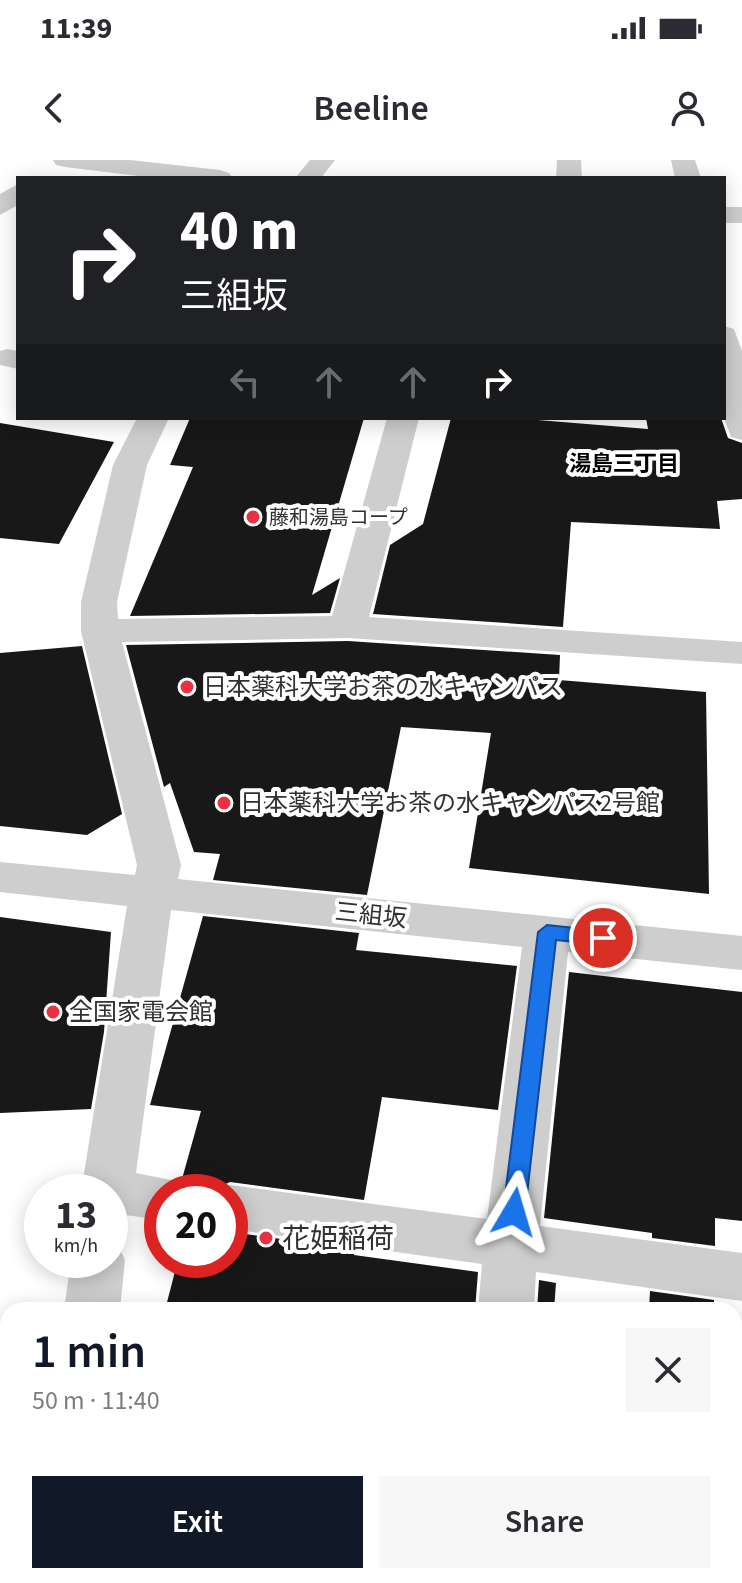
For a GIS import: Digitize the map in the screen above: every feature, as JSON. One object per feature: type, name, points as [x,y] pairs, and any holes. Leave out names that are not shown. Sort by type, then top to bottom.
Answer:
[{"type":"street","points":[[65,160],[203,176]]},
{"type":"street","points":[[310,176],[323,160]]},
{"type":"street","points":[[0,207],[16,194]]},
{"type":"street","points":[[726,343],[742,430]]},
{"type":"street","points":[[110,1174],[152,893],[159,865],[100,631],[99,602],[130,465],[152,420]]},
{"type":"street","points":[[348,627],[402,420]]},
{"type":"street","points":[[100,631],[348,627],[742,653]]},
{"type":"street","name":"三組坂","points":[[0,877],[742,953]]},
{"type":"street","points":[[507,1302],[547,932]]},
{"type":"street","points":[[248,1209],[742,1277]]},
{"type":"street","points":[[93,1302],[96,1278]]},
{"type":"building","name":"藤和湯島コープ","points":[[189,420],[363,420],[312,595],[340,578],[330,613],[130,616],[193,467],[170,465]]},
{"type":"building","points":[[450,420],[538,420],[648,429],[646,420],[722,420],[728,438],[742,443],[742,499],[717,501],[720,529],[571,522],[563,627],[373,614],[390,545],[423,524]]},
{"type":"building","points":[[0,423],[114,442],[59,544],[0,538]]},
{"type":"building","points":[[348,641],[560,655],[559,680],[706,692],[709,894],[469,868],[491,733],[401,727],[367,895],[213,880],[220,854],[194,852],[170,783],[164,787],[126,645]]},
{"type":"building","points":[[82,646],[122,814],[87,835],[0,826],[0,653]]},
{"type":"building","points":[[203,916],[359,933],[356,950],[517,966],[498,1110],[382,1097],[364,1200],[248,1184],[248,1174],[183,1174],[201,1111],[150,1105]]},
{"type":"building","name":"全国家電会館","points":[[0,917],[111,932],[104,1032],[91,1109],[0,1113]]},
{"type":"building","points":[[569,972],[742,992],[742,1221],[715,1218],[715,1246],[652,1238],[652,1233],[544,1218]]},
{"type":"building","points":[[248,1234],[355,1249],[354,1255],[478,1272],[476,1302],[167,1302],[173,1278],[248,1278]]},
{"type":"building","points":[[539,1280],[556,1283],[555,1302],[538,1302]]},
{"type":"building","points":[[650,1291],[714,1300],[714,1302],[649,1302]]},
{"type":"place","name":"藤和湯島コープ","points":[[253,517]]},
{"type":"place","name":"日本薬科大学お茶の水キャンパス","points":[[187,687]]},
{"type":"place","name":"日本薬科大学お茶の水キャンパス2号館","points":[[224,803]]},
{"type":"place","name":"全国家電会館","points":[[53,1012]]},
{"type":"place","name":"花姫稲荷","points":[[266,1238]]},
{"type":"district","name":"湯島三丁目","points":[[624,463]]},
{"type":"route","points":[[514,1212],[547,932],[603,938]]}]
